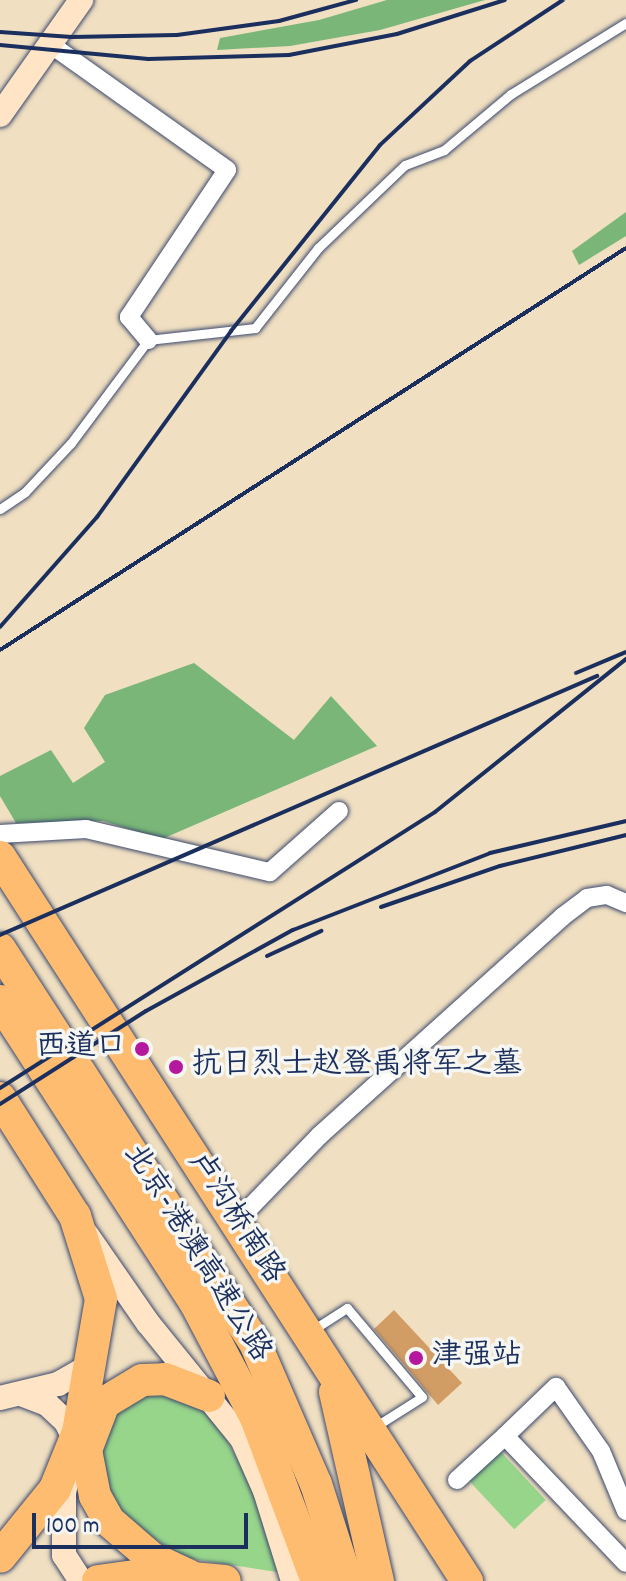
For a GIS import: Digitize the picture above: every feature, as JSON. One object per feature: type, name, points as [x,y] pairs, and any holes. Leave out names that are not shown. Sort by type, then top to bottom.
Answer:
[{"type":"highway","name":"卢沟桥南路","points":[[0,857],[467,1581]]},
{"type":"highway","name":"北京-港澳高速公路","points":[[0,949],[254,1341],[316,1484],[347,1581]]},
{"type":"highway","name":"北京-港澳高速公路","points":[[0,1001],[196,1304],[256,1418],[317,1581]]},
{"type":"highway","points":[[0,1098],[75,1216],[101,1299],[93,1364],[75,1440],[55,1489],[0,1557]]},
{"type":"highway","points":[[329,1365],[378,1581]]},
{"type":"highway","points":[[188,1575],[153,1559],[109,1521],[95,1496],[86,1450],[104,1403],[142,1380],[165,1379],[209,1396]]},
{"type":"highway","points":[[98,1581],[188,1575],[225,1581]]},
{"type":"street","points":[[0,115],[81,0]]},
{"type":"street","points":[[50,44],[227,170],[129,317],[148,340]]},
{"type":"street","points":[[0,834],[86,829],[270,872],[339,811]]},
{"type":"street","points":[[236,1222],[319,1136],[562,917],[587,898],[607,895],[626,903]]},
{"type":"street","points":[[75,1216],[148,1323],[209,1396],[254,1465],[293,1581]]},
{"type":"street","points":[[11,1396],[58,1384],[93,1364]]},
{"type":"street","points":[[457,1480],[556,1387],[601,1451],[626,1511]]},
{"type":"street","points":[[11,1396],[47,1404],[66,1422],[75,1440],[64,1493],[64,1555],[81,1581]]},
{"type":"street","points":[[505,1436],[626,1563]]},
{"type":"lane","points":[[0,509],[25,492],[71,443],[148,340],[255,328],[318,248],[405,165],[444,150],[511,94],[626,23]]},
{"type":"lane","points":[[308,1333],[347,1308],[422,1397],[370,1430]]},
{"type":"green space","points":[[387,0],[485,0],[380,30],[290,46],[217,50],[220,38],[319,20]]},
{"type":"green space","points":[[626,212],[626,236],[579,265],[572,251]]},
{"type":"green space","points":[[194,663],[294,740],[331,696],[377,746],[162,839],[103,821],[16,823],[0,796],[0,776],[51,750],[73,783],[105,762],[84,728],[105,695]]},
{"type":"green space","points":[[135,1387],[206,1403],[303,1576],[186,1558],[143,1532],[114,1505],[97,1473],[116,1400]]},
{"type":"green space","points":[[500,1451],[546,1500],[514,1529],[469,1480]]},
{"type":"building","name":"津强站","points":[[394,1310],[462,1383],[438,1405],[374,1329]]},
{"type":"railway","points":[[0,32],[72,37],[177,35],[279,21],[356,0]]},
{"type":"railway","points":[[0,45],[148,59],[289,55],[397,34],[505,0]]},
{"type":"railway","points":[[0,627],[97,517],[231,331],[380,145],[470,61],[563,0]]},
{"type":"railway","points":[[0,650],[626,248]]},
{"type":"railway","points":[[576,673],[626,652]]},
{"type":"railway","points":[[0,1088],[435,812],[626,659]]},
{"type":"railway","points":[[0,935],[597,676]]},
{"type":"railway","points":[[0,1104],[146,1011],[293,930],[490,853],[626,821]]},
{"type":"railway","points":[[381,907],[500,866],[626,835]]},
{"type":"railway","points":[[267,956],[321,931]]},
{"type":"place","name":"西道口","points":[[142,1049]]},
{"type":"place","name":"抗日烈士赵登禹将军之墓","points":[[176,1067]]},
{"type":"place","name":"津强站","points":[[416,1358]]}]
